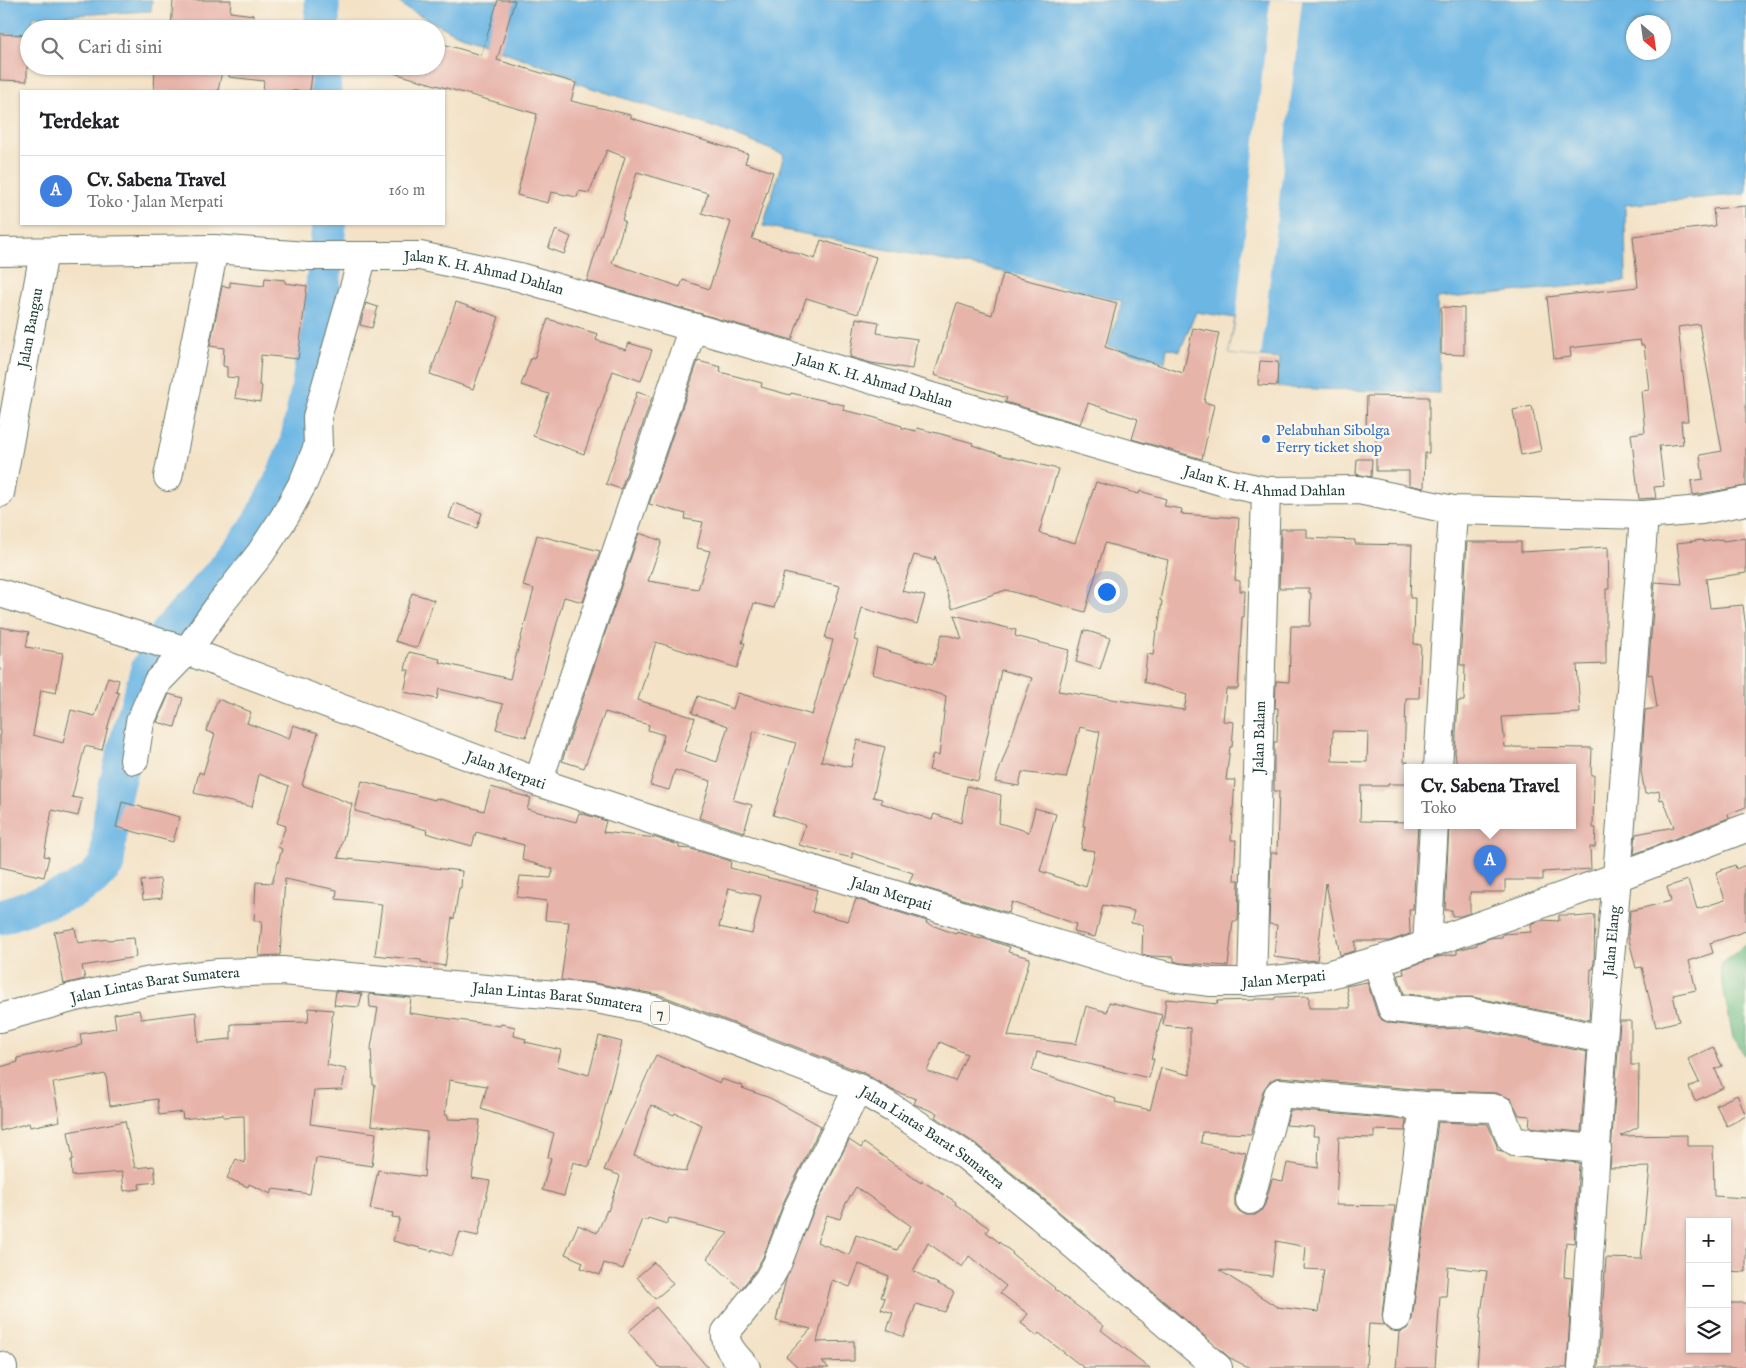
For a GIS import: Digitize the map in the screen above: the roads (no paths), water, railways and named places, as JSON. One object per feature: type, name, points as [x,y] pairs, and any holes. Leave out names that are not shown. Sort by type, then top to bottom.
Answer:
[{"type":"main road","name":"Jalan K. H. Ahmad Dahlan","points":[[0,252],[214,249],[306,256],[420,256],[519,277],[1228,484],[1266,491],[1359,490],[1453,510],[1644,515],[1701,510],[1746,501]]},
{"type":"main road","points":[[168,477],[214,249]]},
{"type":"main road","name":"Jalan Bangau","points":[[0,493],[44,252]]},
{"type":"main road","points":[[134,760],[140,722],[158,681],[260,554],[285,516],[304,482],[318,446],[317,417],[357,256]]},
{"type":"main road","points":[[538,782],[693,327]]},
{"type":"main road","name":"Jalan Balam","points":[[1252,982],[1266,491]]},
{"type":"main road","points":[[1438,764],[1453,510]]},
{"type":"main road","name":"Jalan Elang","points":[[1582,1368],[1603,1039],[1644,515]]},
{"type":"main road","name":"Jalan Merpati","points":[[0,593],[183,650],[538,782],[670,826],[1142,970],[1178,978],[1211,982],[1252,982],[1327,976],[1427,945],[1617,877],[1746,828]]},
{"type":"main road","points":[[1427,945],[1434,829]]},
{"type":"main road","points":[[1377,962],[1392,1008],[1439,1013],[1469,1012],[1603,1039]]},
{"type":"main road","name":"Jalan Lintas Barat Sumatera","points":[[0,1018],[76,997],[151,981],[219,973],[282,971],[591,998],[654,1010],[858,1088],[892,1108],[966,1156],[1040,1216],[1218,1368]]},
{"type":"main road","points":[[746,1368],[728,1346],[725,1338],[726,1332],[768,1280],[777,1264],[799,1206],[858,1088]]},
{"type":"main road","points":[[1250,1200],[1280,1093],[1424,1106],[1492,1108],[1500,1110],[1511,1139],[1517,1142],[1597,1150]]},
{"type":"main road","points":[[1397,1317],[1424,1106]]},
{"type":"water","points":[[0,0],[152,0],[151,11],[33,17],[33,20],[20,20],[20,35],[0,34]]},
{"type":"water","points":[[396,0],[1746,0],[1746,194],[1625,205],[1626,281],[1437,299],[1439,393],[1286,388],[1277,386],[1280,359],[1229,354],[1235,318],[1196,312],[1180,351],[1167,348],[1165,362],[1108,346],[1122,301],[1025,276],[763,226],[784,155],[717,128],[576,83],[576,78],[456,34],[445,28],[445,20],[429,20],[406,8]]},
{"type":"waterway","points":[[322,0],[322,20]]},
{"type":"waterway","points":[[323,75],[324,90]]},
{"type":"waterway","points":[[0,917],[72,892],[92,880],[107,864],[112,802],[148,669],[167,633],[223,571],[254,532],[279,486],[296,447],[308,390],[322,297],[329,225]]},
{"type":"place","name":"Pelabuhan Sibolga Ferry ticket shop","points":[[1266,439]]},
{"type":"place","name":"Cv. Sabena Travel","points":[[1490,886]]}]
